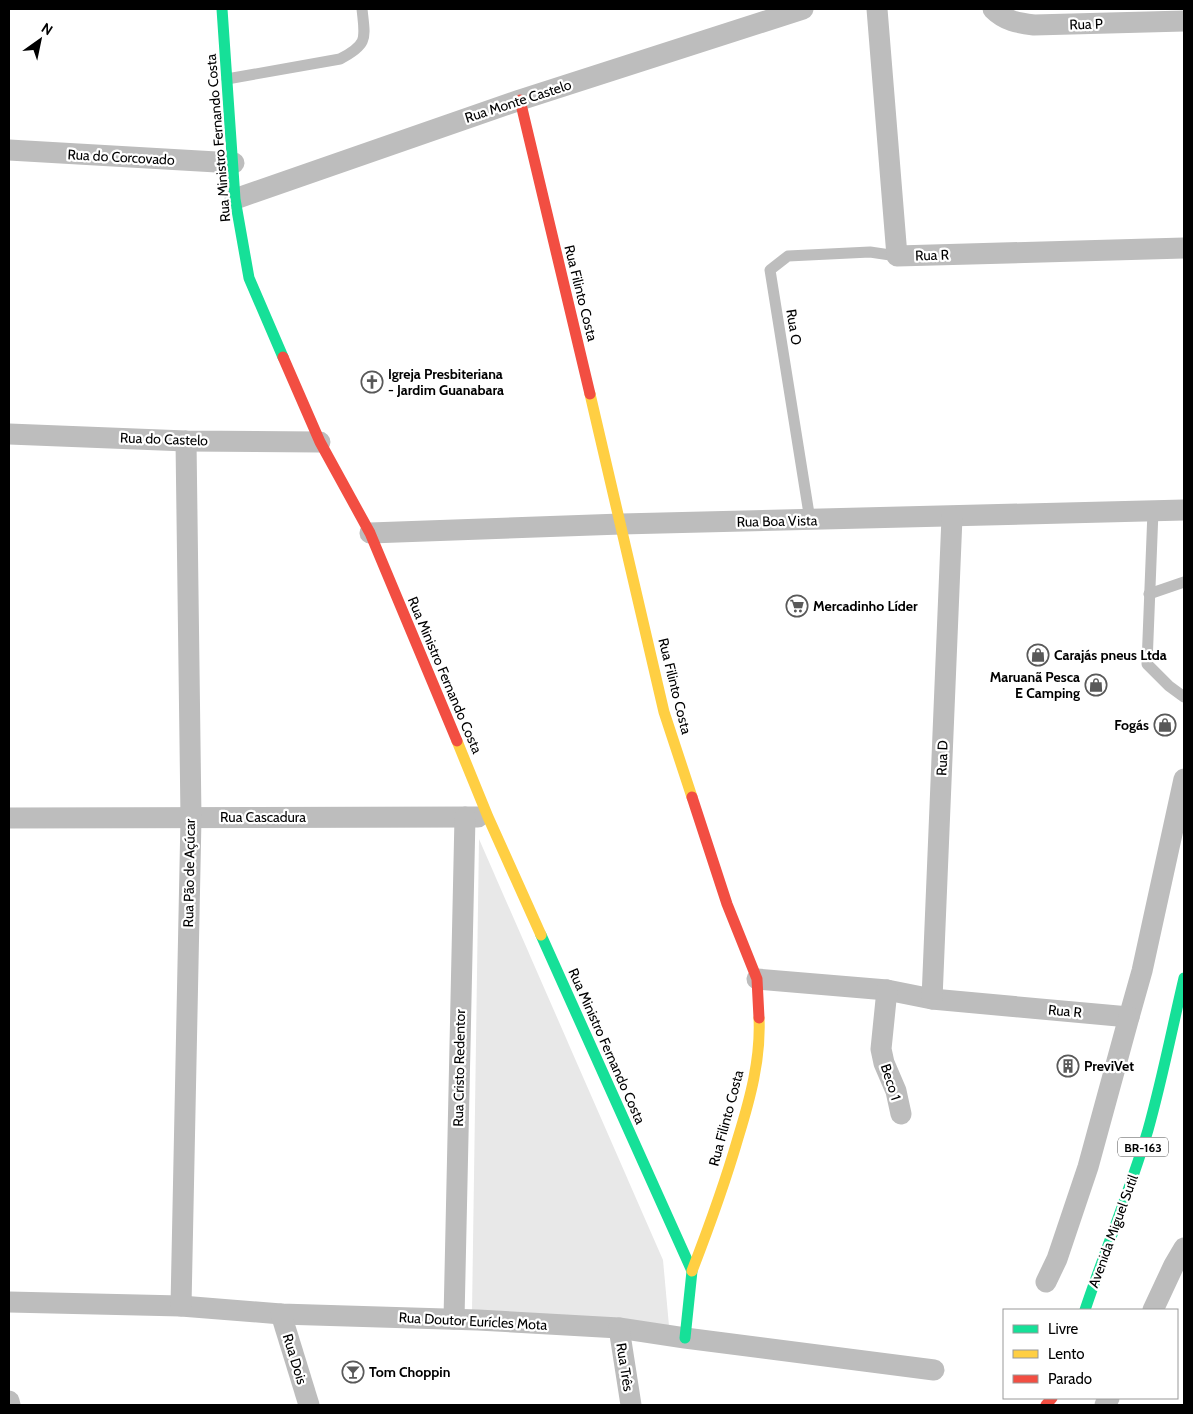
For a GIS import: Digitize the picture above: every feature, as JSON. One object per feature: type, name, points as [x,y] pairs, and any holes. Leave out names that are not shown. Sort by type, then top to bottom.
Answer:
[{"type":"main road","name":"Rua Ministro Fernando Costa","points":[[222,9],[235,199],[250,278],[320,442],[370,532],[488,817],[692,1271]]},
{"type":"main road","name":"Rua Filinto Costa","points":[[520,100],[664,712],[728,904],[757,979],[760,1038],[749,1102],[721,1195],[692,1271]]},
{"type":"main road","name":"Avenida Miguel Sutil","points":[[1085,1309],[1133,1177],[1148,1129],[1184,978]]},
{"type":"main road","points":[[685,1338],[692,1271]]},
{"type":"street","name":"Rua Monte Castelo","points":[[235,199],[520,100],[803,9]]},
{"type":"street","name":"Rua R","points":[[876,9],[897,256],[1184,248]]},
{"type":"street","name":"Rua P","points":[[993,9],[1006,19],[1034,25],[1184,21]]},
{"type":"street","name":"Rua do Corcovado","points":[[9,150],[234,163]]},
{"type":"street","name":"Rua do Castelo","points":[[9,434],[186,441],[320,442]]},
{"type":"street","name":"Rua Pão de Açúcar","points":[[181,1306],[190,818],[186,441]]},
{"type":"street","name":"Rua Boa Vista","points":[[370,532],[1184,510]]},
{"type":"street","name":"Rua D","points":[[932,999],[952,517]]},
{"type":"street","points":[[1046,1282],[1057,1259],[1088,1167],[1142,971],[1184,778]]},
{"type":"street","name":"Rua Cristo Redentor","points":[[454,1319],[465,817]]},
{"type":"street","name":"Rua Cascadura","points":[[9,818],[488,817]]},
{"type":"street","name":"Rua R","points":[[757,979],[887,990],[932,999],[1129,1017]]},
{"type":"street","name":"Beco 1","points":[[887,990],[881,1049],[884,1063],[896,1091],[900,1114]]},
{"type":"street","points":[[1152,1309],[1184,1248]]},
{"type":"street","name":"Rua Doutor Eurícles Mota","points":[[9,1302],[181,1306],[282,1314],[454,1319],[619,1328],[934,1370]]},
{"type":"street","name":"Rua Dois","points":[[282,1314],[309,1405]]},
{"type":"street","name":"Rua Três","points":[[619,1328],[632,1405]]},
{"type":"street","points":[[9,1401],[10,1405]]},
{"type":"lane","points":[[227,79],[340,59],[356,51],[365,36],[362,9]]},
{"type":"lane","name":"Rua O","points":[[810,520],[770,270],[788,256],[870,252],[897,256]]},
{"type":"lane","points":[[1153,511],[1147,664],[1169,686],[1184,697]]},
{"type":"lane","points":[[1150,594],[1184,582]]},
{"type":"shaded area","points":[[479,839],[663,1260],[669,1326],[472,1312]]},
{"type":"traffic: fast","points":[[222,9],[235,199],[249,278],[283,357]]},
{"type":"traffic: fast","points":[[541,935],[692,1271],[685,1338]]},
{"type":"traffic: fast","points":[[1085,1309],[1148,1130],[1184,978]]},
{"type":"traffic: slow","points":[[590,394],[664,712],[692,797]]},
{"type":"traffic: slow","points":[[457,741],[488,817],[541,935]]},
{"type":"traffic: slow","points":[[692,1271],[711,1221],[747,1109],[758,1049],[759,1018]]},
{"type":"traffic: jam","points":[[520,100],[590,394]]},
{"type":"traffic: jam","points":[[283,357],[320,442],[370,533],[457,741]]},
{"type":"traffic: jam","points":[[692,797],[727,904],[757,979],[759,1018]]},
{"type":"traffic: jam","points":[[1046,1405],[1051,1399]]},
{"type":"place","name":"Igreja Presbiteriana - Jardim Guanabara","points":[[372,382]]},
{"type":"place","name":"Mercadinho Líder","points":[[797,606]]},
{"type":"place","name":"Carajás pneus Ltda","points":[[1038,655]]},
{"type":"place","name":"Maruanã Pesca E Camping","points":[[1096,685]]},
{"type":"place","name":"Fogás","points":[[1165,725]]},
{"type":"place","name":"PreviVet","points":[[1068,1066]]},
{"type":"place","name":"Tom Choppin","points":[[353,1372]]}]
